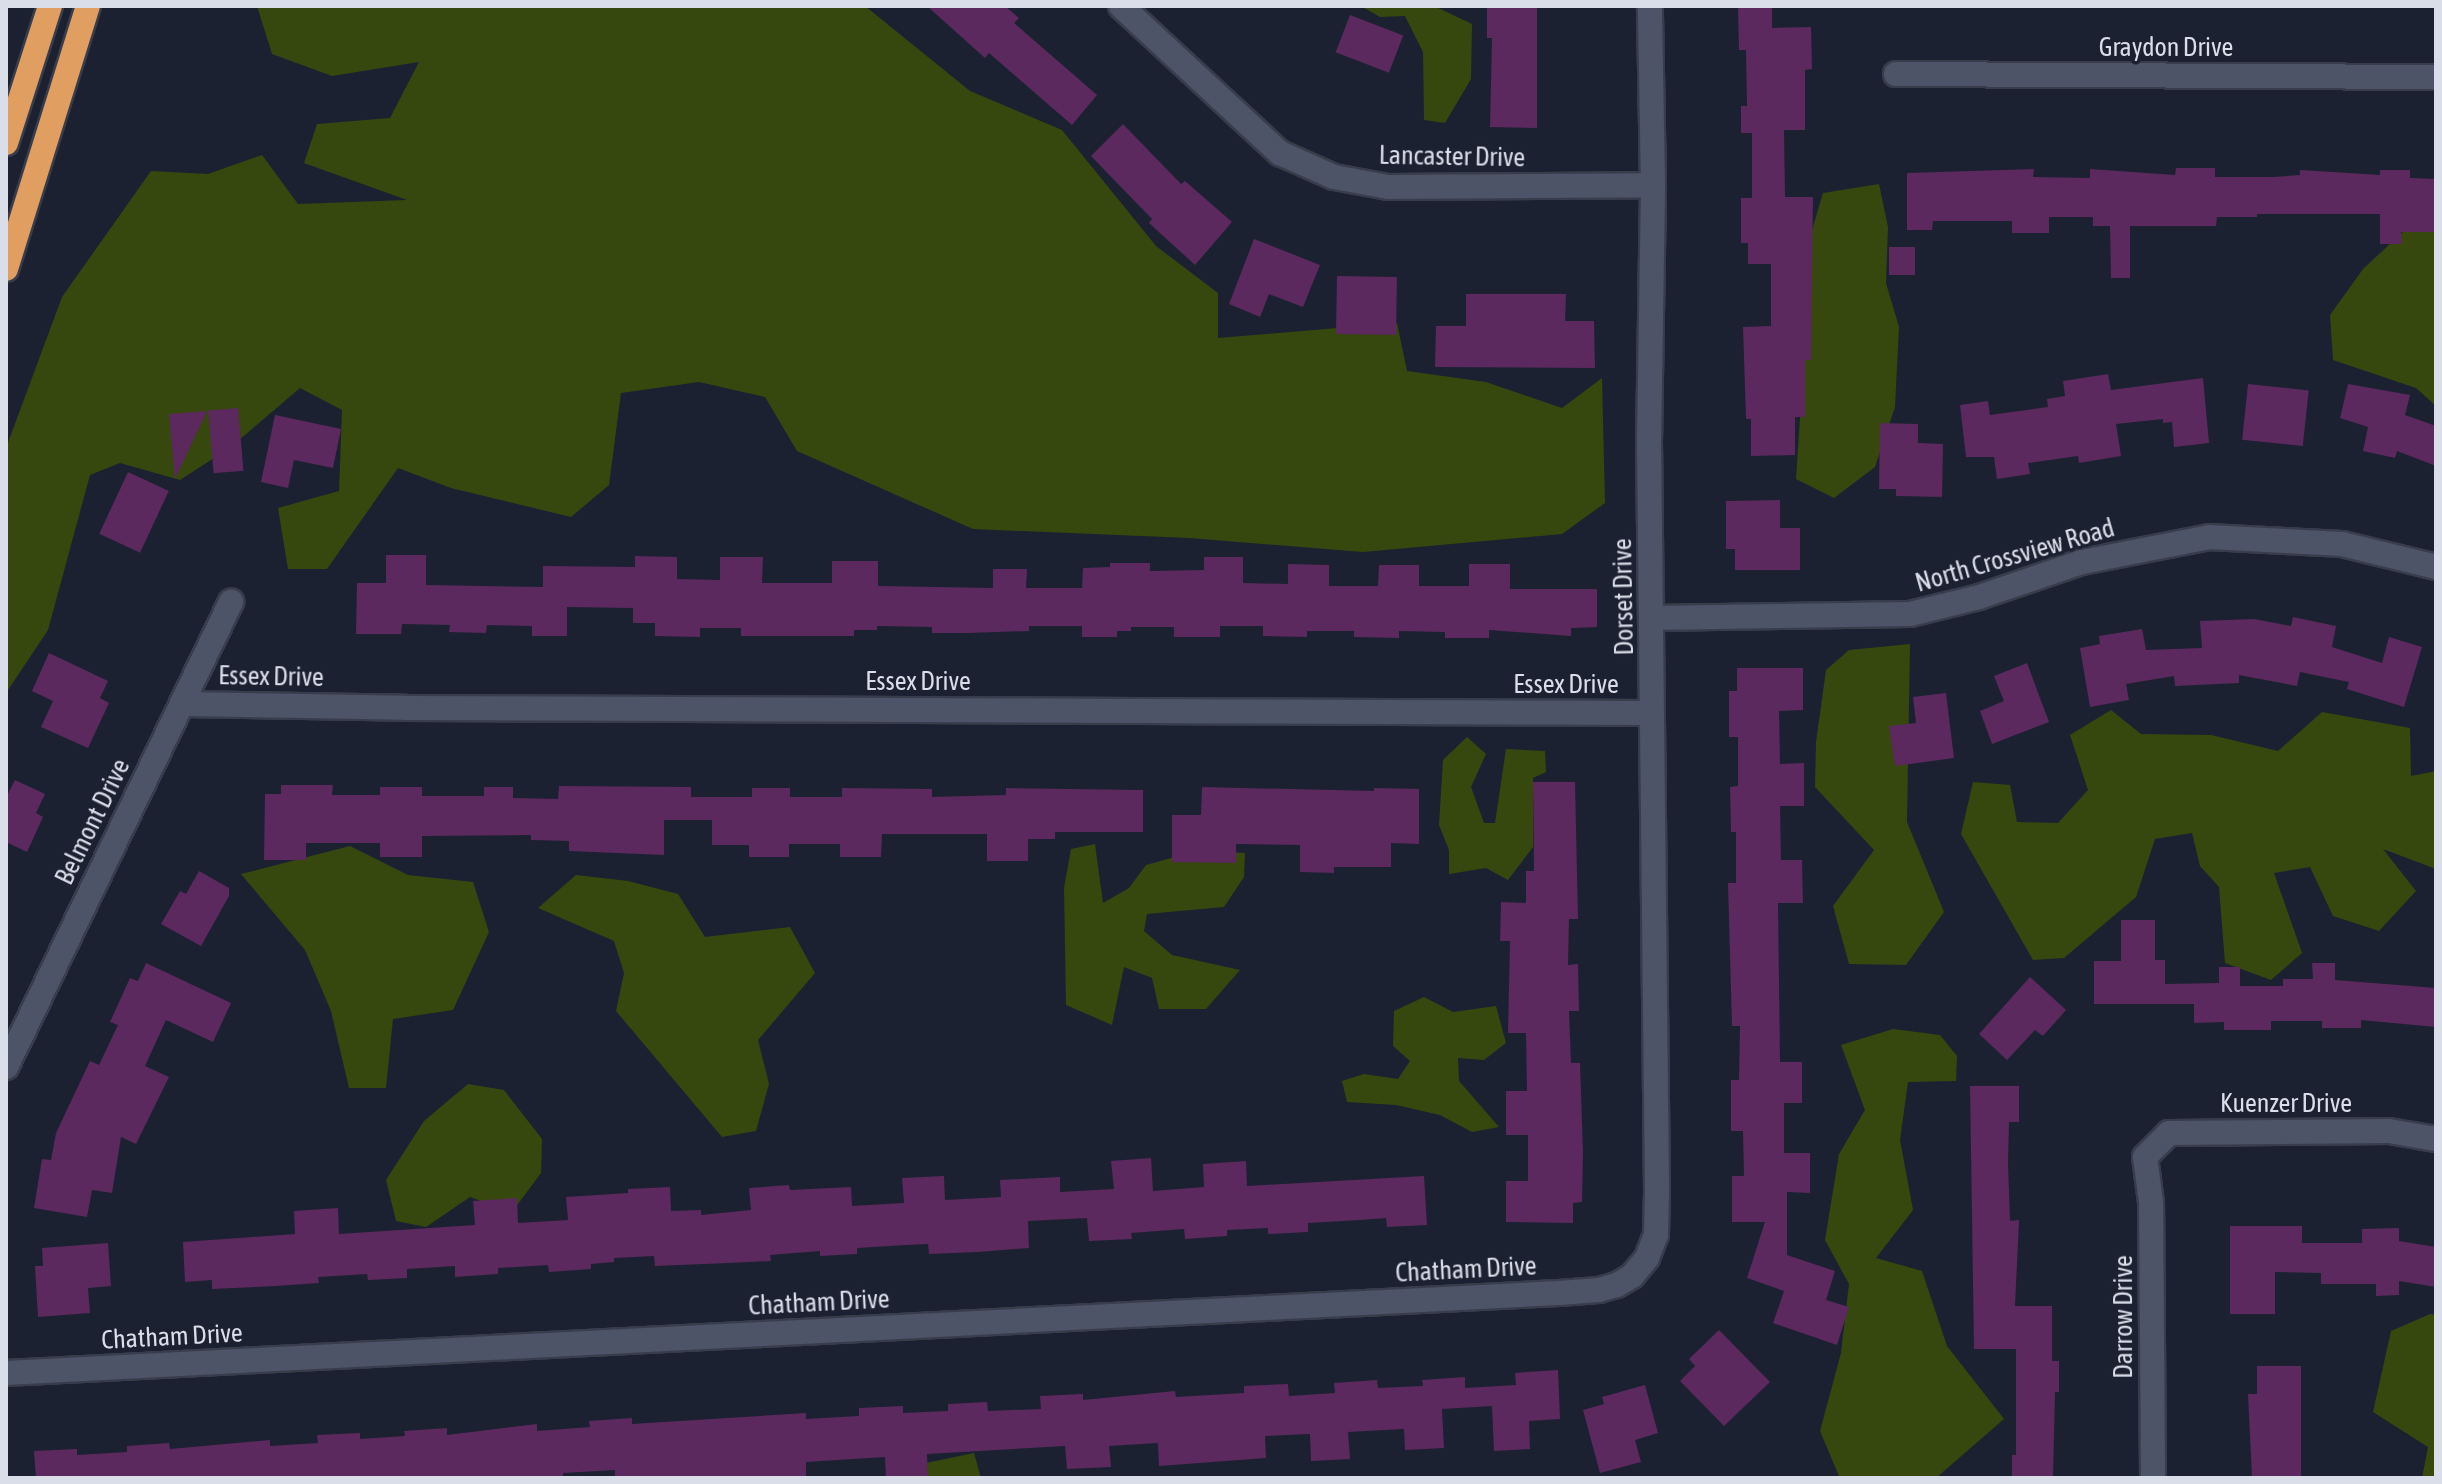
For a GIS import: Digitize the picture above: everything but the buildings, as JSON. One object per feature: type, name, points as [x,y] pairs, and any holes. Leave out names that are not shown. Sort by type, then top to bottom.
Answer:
[{"type":"highway","points":[[6,143],[50,6]]},
{"type":"highway","points":[[6,269],[88,6]]},
{"type":"street","name":"Lancaster Drive","points":[[1121,6],[1280,153],[1334,177],[1388,187],[1653,185]]},
{"type":"street","name":"Dorset Drive","points":[[1632,1276],[1647,1258],[1656,1235],[1649,444],[1653,185],[1650,6]]},
{"type":"street","name":"Graydon Drive","points":[[1896,74],[2436,77]]},
{"type":"street","name":"North Crossview Road","points":[[1652,618],[1910,614],[1979,597],[2082,562],[2209,537],[2342,544],[2436,567]]},
{"type":"street","name":"Belmont Drive","points":[[6,1067],[120,828],[185,704],[231,602]]},
{"type":"street","name":"Essex Drive","points":[[185,704],[422,709],[1652,713]]},
{"type":"street","name":"Kuenzer Drive","points":[[2145,1157],[2169,1133],[2389,1131],[2436,1139]]},
{"type":"street","name":"Darrow Drive","points":[[2145,1157],[2151,1202],[2153,1478]]},
{"type":"street","name":"Chatham Drive","points":[[6,1373],[1559,1293],[1599,1290],[1617,1285],[1632,1276]]},
{"type":"green space","points":[[257,6],[865,6],[970,91],[1062,130],[1156,246],[1218,293],[1218,338],[1397,323],[1407,371],[1486,382],[1562,408],[1602,378],[1605,503],[1562,534],[1363,552],[1189,538],[973,529],[797,451],[765,397],[699,382],[621,393],[609,485],[571,517],[451,488],[398,468],[327,569],[288,569],[278,508],[339,491],[342,410],[300,388],[231,447],[180,480],[120,463],[90,475],[48,630],[6,693],[6,448],[62,297],[151,171],[208,174],[262,155],[298,204],[407,200],[304,163],[317,124],[390,118],[419,62],[332,76],[272,54]]},
{"type":"green space","points":[[1361,6],[1434,6],[1472,24],[1471,79],[1445,123],[1424,120],[1423,52],[1405,16],[1380,17]]},
{"type":"green space","points":[[1879,184],[1888,227],[1886,283],[1899,327],[1895,407],[1875,467],[1834,498],[1796,479],[1806,326],[1807,247],[1823,193]]},
{"type":"green space","points":[[2436,228],[2436,406],[2416,388],[2333,360],[2330,315],[2363,269],[2406,229]]},
{"type":"green space","points":[[1910,644],[1907,822],[1944,912],[1906,965],[1849,964],[1833,906],[1874,850],[1815,787],[1816,742],[1826,670],[1849,650]]},
{"type":"green space","points":[[2111,710],[2141,734],[2211,735],[2278,751],[2322,712],[2410,728],[2411,776],[2436,771],[2436,869],[2383,849],[2416,891],[2379,931],[2333,916],[2310,867],[2274,873],[2302,953],[2271,980],[2225,963],[2219,887],[2200,866],[2192,833],[2155,839],[2136,897],[2064,958],[2033,960],[1961,834],[1973,782],[2010,785],[2017,822],[2058,823],[2088,790],[2070,735]]},
{"type":"green space","points":[[1467,737],[1486,754],[1471,787],[1484,823],[1495,823],[1506,749],[1545,751],[1546,772],[1533,778],[1533,847],[1508,880],[1486,868],[1449,874],[1449,850],[1439,825],[1443,760]]},
{"type":"green space","points":[[1095,844],[1103,903],[1129,888],[1146,865],[1200,850],[1245,853],[1244,877],[1224,907],[1147,914],[1144,931],[1172,955],[1240,970],[1206,1009],[1159,1009],[1152,978],[1124,967],[1112,1025],[1066,1005],[1064,888],[1071,849]]},
{"type":"green space","points":[[350,846],[408,875],[473,882],[489,932],[453,1010],[393,1019],[386,1088],[349,1088],[331,1011],[305,950],[241,874]]},
{"type":"green space","points":[[576,875],[628,881],[678,894],[705,937],[790,927],[815,973],[758,1040],[769,1084],[756,1131],[722,1137],[616,1011],[624,973],[614,941],[538,908]]},
{"type":"green space","points":[[1424,997],[1453,1012],[1496,1006],[1506,1043],[1484,1060],[1458,1058],[1459,1081],[1499,1127],[1472,1132],[1440,1115],[1396,1105],[1347,1102],[1342,1081],[1364,1074],[1398,1079],[1410,1061],[1393,1046],[1394,1011]]},
{"type":"green space","points":[[1893,1029],[1940,1035],[1957,1056],[1956,1081],[1908,1082],[1900,1140],[1913,1210],[1876,1258],[1922,1271],[1947,1346],[2004,1419],[1936,1478],[1835,1478],[1839,1476],[1820,1431],[1841,1353],[1849,1284],[1825,1240],[1839,1154],[1865,1110],[1841,1045]]},
{"type":"green space","points":[[468,1084],[504,1090],[542,1139],[541,1173],[512,1212],[470,1197],[426,1227],[396,1221],[386,1180],[424,1121]]},
{"type":"green space","points":[[2430,1314],[2436,1315],[2436,1478],[2422,1478],[2428,1447],[2373,1412],[2391,1331]]},
{"type":"green space","points":[[974,1453],[981,1478],[921,1478],[926,1463]]}]
